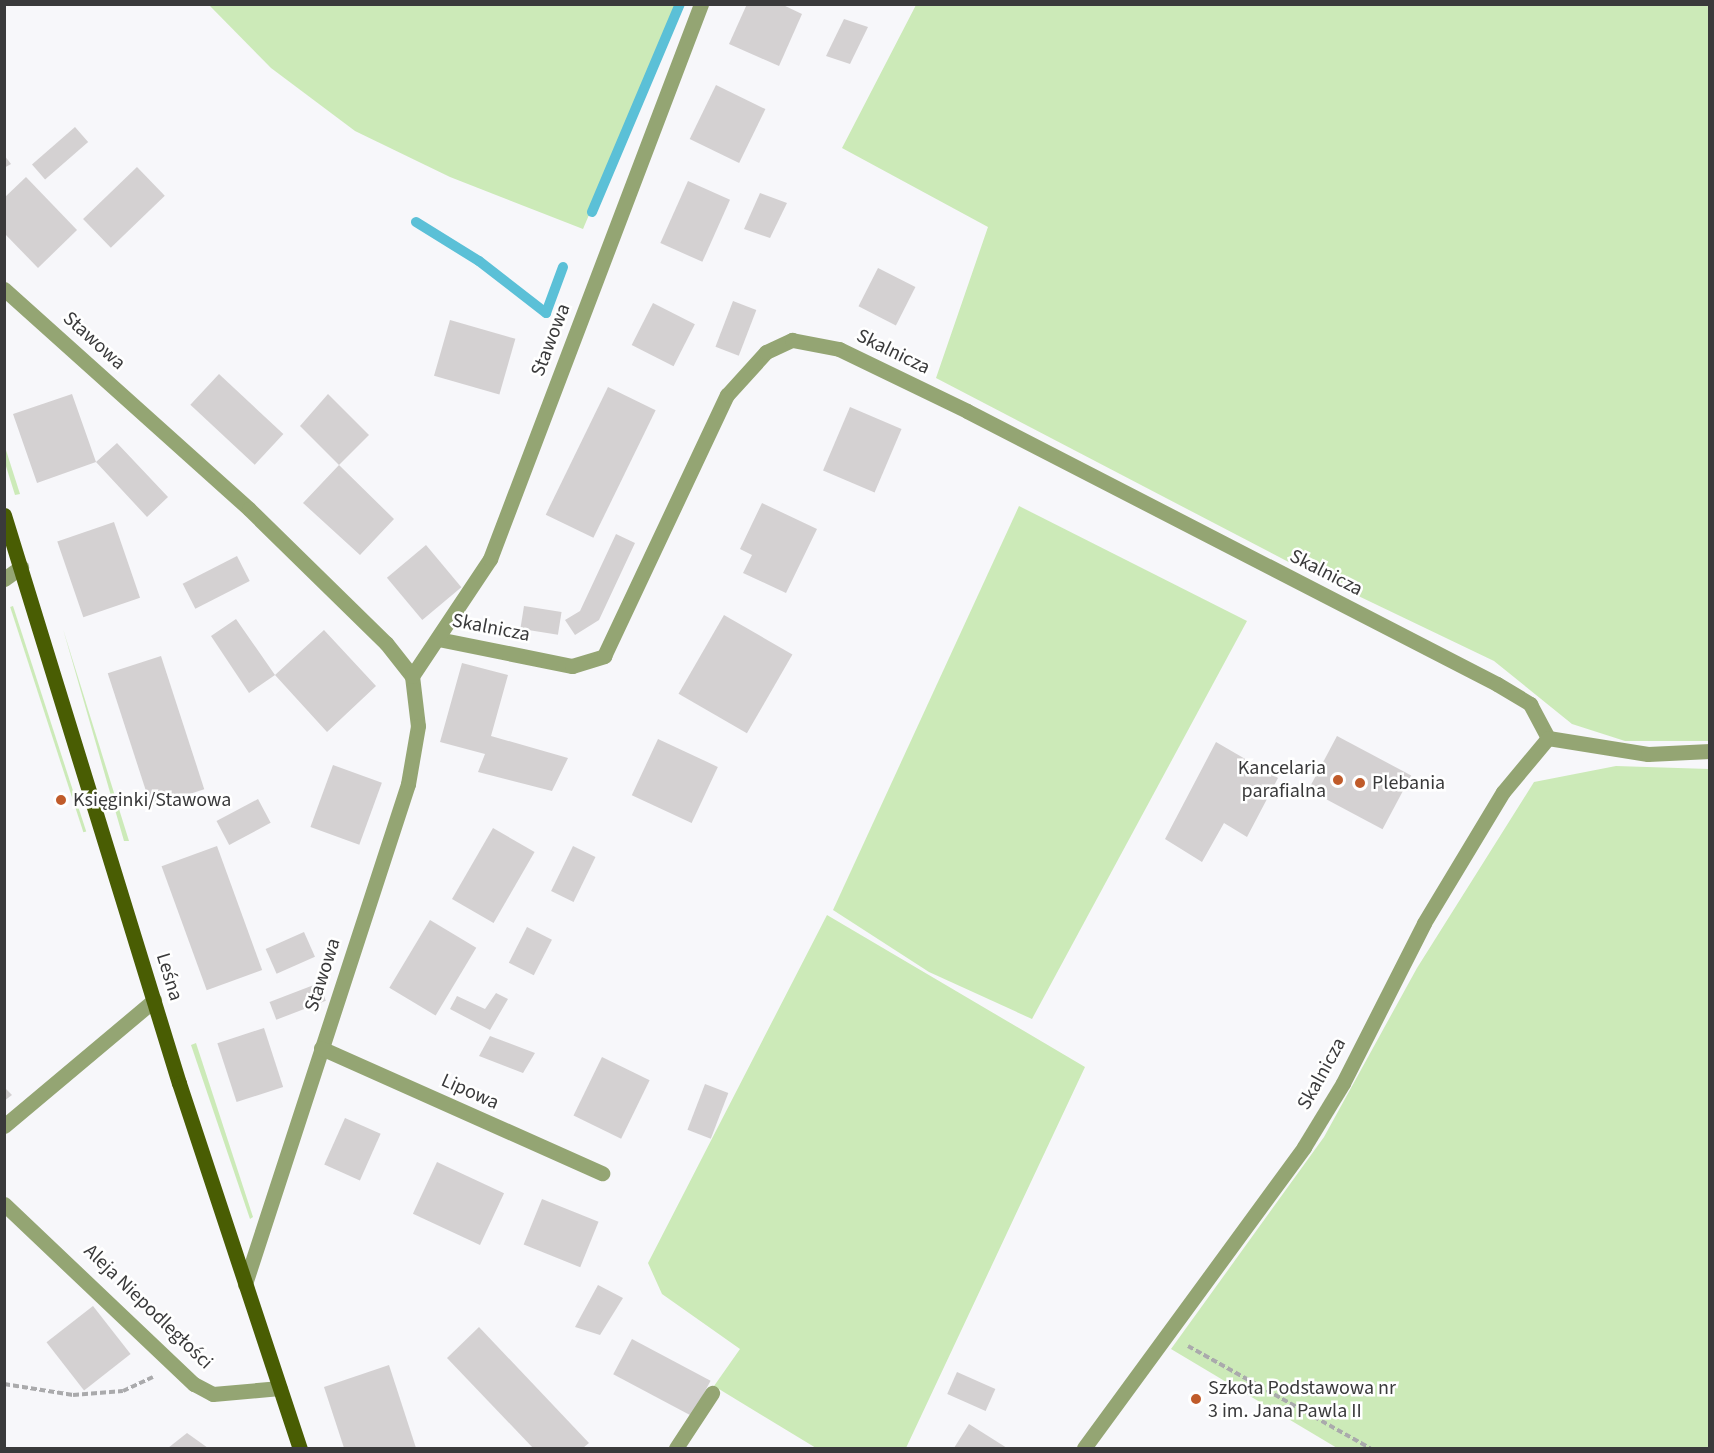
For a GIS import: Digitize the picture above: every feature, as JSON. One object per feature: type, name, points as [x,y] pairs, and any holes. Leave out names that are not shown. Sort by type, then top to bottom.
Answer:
[{"type":"main road","name":"Leśna","points":[[4,515],[154,1000],[300,1449]]},
{"type":"street","name":"Stawowa","points":[[412,676],[490,560],[701,4]]},
{"type":"street","name":"Stawowa","points":[[4,288],[249,509],[386,643],[412,676],[418,726],[408,784],[245,1284]]},
{"type":"street","name":"Skalnicza","points":[[438,639],[572,666],[604,656],[727,395],[766,352],[792,340],[839,349],[967,411],[1497,684],[1530,704],[1548,738],[1503,792],[1424,923],[1343,1083],[1304,1147],[1084,1449]]},
{"type":"street","points":[[4,579],[21,567]]},
{"type":"street","points":[[1548,738],[1648,754],[1710,751]]},
{"type":"street","points":[[4,1126],[154,1000]]},
{"type":"street","name":"Lipowa","points":[[321,1048],[602,1173]]},
{"type":"street","name":"Aleja Niepodległości","points":[[4,1204],[175,1366],[213,1394],[280,1388]]},
{"type":"street","points":[[676,1449],[712,1393]]},
{"type":"path","points":[[1167,1334],[1370,1449]]},
{"type":"path","points":[[4,1384],[73,1395],[123,1391],[175,1366]]},
{"type":"green space","points":[[209,5],[678,5],[583,229],[450,177],[355,131],[271,68]]},
{"type":"green space","points":[[916,5],[1709,5],[1709,741],[1625,741],[1572,724],[1494,661],[1302,569],[936,378],[988,227],[842,148]]},
{"type":"green space","points":[[4,447],[20,494],[15,495],[5,463]]},
{"type":"green space","points":[[1019,506],[1247,621],[1032,1019],[929,972],[833,910]]},
{"type":"green space","points":[[13,606],[86,831],[83,832],[10,607]]},
{"type":"green space","points":[[63,629],[129,841],[124,841]]},
{"type":"green space","points":[[1616,766],[1709,769],[1709,1448],[1337,1448],[1171,1349],[1324,1137],[1417,968],[1534,782]]},
{"type":"green space","points":[[827,915],[1085,1067],[906,1448],[816,1448],[714,1386],[740,1349],[662,1294],[648,1263]]},
{"type":"green space","points":[[196,1043],[253,1217],[250,1219],[191,1045]]},
{"type":"building","points":[[747,4],[781,4],[802,14],[779,66],[729,44]]},
{"type":"building","points":[[844,19],[868,27],[850,64],[826,56]]},
{"type":"building","points":[[716,85],[765,109],[739,163],[690,139]]},
{"type":"building","points":[[75,127],[88,142],[45,179],[32,164]]},
{"type":"building","points":[[4,155],[11,164],[4,168]]},
{"type":"building","points":[[137,167],[165,196],[111,248],[83,219]]},
{"type":"building","points":[[26,177],[77,230],[38,268],[4,233],[4,198]]},
{"type":"building","points":[[688,181],[730,200],[702,262],[660,243]]},
{"type":"building","points":[[760,193],[787,203],[770,238],[744,229]]},
{"type":"building","points":[[878,268],[915,287],[896,325],[858,306]]},
{"type":"building","points":[[733,301],[756,310],[739,356],[715,347]]},
{"type":"building","points":[[653,303],[695,324],[674,366],[632,345]]},
{"type":"building","points":[[450,320],[515,339],[499,394],[434,376]]},
{"type":"building","points":[[219,374],[283,434],[255,465],[190,405]]},
{"type":"building","points":[[608,387],[656,410],[593,538],[546,515]]},
{"type":"building","points":[[72,394],[96,462],[37,483],[13,414]]},
{"type":"building","points":[[328,394],[369,435],[339,465],[300,426]]},
{"type":"building","points":[[850,407],[902,429],[875,492],[823,471]]},
{"type":"building","points":[[117,443],[168,497],[147,517],[96,462]]},
{"type":"building","points":[[339,465],[394,519],[360,555],[303,503]]},
{"type":"building","points":[[762,503],[817,529],[786,593],[743,573],[752,555],[740,549]]},
{"type":"building","points":[[114,522],[140,598],[83,617],[57,542]]},
{"type":"building","points":[[616,534],[635,543],[599,620],[575,635],[565,620],[580,611]]},
{"type":"building","points":[[426,545],[461,587],[422,620],[387,578]]},
{"type":"building","points":[[237,556],[250,581],[195,609],[183,584]]},
{"type":"building","points":[[524,606],[562,612],[558,635],[520,629]]},
{"type":"building","points":[[724,615],[792,654],[747,733],[678,694]]},
{"type":"building","points":[[236,619],[275,675],[249,693],[211,636]]},
{"type":"building","points":[[324,630],[376,686],[327,732],[275,675]]},
{"type":"building","points":[[161,656],[204,789],[151,806],[108,673]]},
{"type":"building","points":[[462,663],[508,675],[491,736],[568,758],[552,791],[478,772],[485,754],[440,742]]},
{"type":"building","name":"Plebania","points":[[1337,736],[1411,775],[1383,829],[1308,790]]},
{"type":"building","points":[[658,739],[718,767],[692,823],[632,795]]},
{"type":"building","points":[[1216,742],[1278,778],[1247,837],[1224,823],[1202,862],[1165,839]]},
{"type":"building","points":[[333,765],[382,783],[359,845],[310,827]]},
{"type":"building","points":[[258,799],[271,823],[229,845],[217,821]]},
{"type":"building","points":[[493,828],[535,852],[494,923],[452,899]]},
{"type":"building","points":[[217,846],[262,970],[207,990],[162,866]]},
{"type":"building","points":[[573,846],[595,857],[574,902],[551,891]]},
{"type":"building","points":[[430,920],[476,948],[436,1016],[389,988]]},
{"type":"building","points":[[527,927],[552,940],[534,975],[509,963]]},
{"type":"building","points":[[304,932],[315,957],[277,974],[266,949]]},
{"type":"building","points":[[319,983],[326,1001],[276,1020],[270,1002]]},
{"type":"building","points":[[496,993],[508,999],[490,1030],[450,1009],[457,996],[485,1009]]},
{"type":"building","points":[[264,1028],[283,1087],[237,1102],[217,1043]]},
{"type":"building","points":[[490,1036],[535,1053],[523,1073],[479,1056]]},
{"type":"building","points":[[602,1057],[650,1080],[621,1139],[574,1115]]},
{"type":"building","points":[[705,1084],[728,1093],[711,1139],[687,1130]]},
{"type":"building","points":[[4,1087],[12,1095],[4,1101]]},
{"type":"building","points":[[345,1118],[381,1134],[360,1180],[324,1165]]},
{"type":"building","points":[[437,1162],[504,1193],[480,1245],[413,1214]]},
{"type":"building","points":[[542,1199],[599,1222],[580,1267],[524,1244]]},
{"type":"building","points":[[598,1285],[623,1298],[600,1335],[575,1327]]},
{"type":"building","points":[[93,1306],[131,1354],[84,1390],[47,1342]]},
{"type":"building","points":[[479,1327],[589,1443],[583,1448],[533,1448],[447,1358]]},
{"type":"building","points":[[632,1339],[711,1381],[692,1416],[613,1374]]},
{"type":"building","points":[[389,1365],[416,1448],[344,1448],[324,1387]]},
{"type":"building","points":[[957,1372],[995,1389],[986,1411],[947,1394]]},
{"type":"building","points":[[969,1424],[1007,1448],[954,1448]]},
{"type":"building","points":[[187,1433],[208,1448],[168,1448]]},
{"type":"waterway","points":[[592,212],[680,4]]},
{"type":"waterway","points":[[416,222],[479,261],[546,313],[563,267]]},
{"type":"place","name":"Kancelaria parafialna","points":[[1338,780]]},
{"type":"place","name":"Plebania","points":[[1360,783]]},
{"type":"place","name":"Księginki/Stawowa","points":[[61,800]]},
{"type":"place","name":"Szkoła Podstawowa nr 3 im. Jana Pawla II","points":[[1196,1399]]}]
